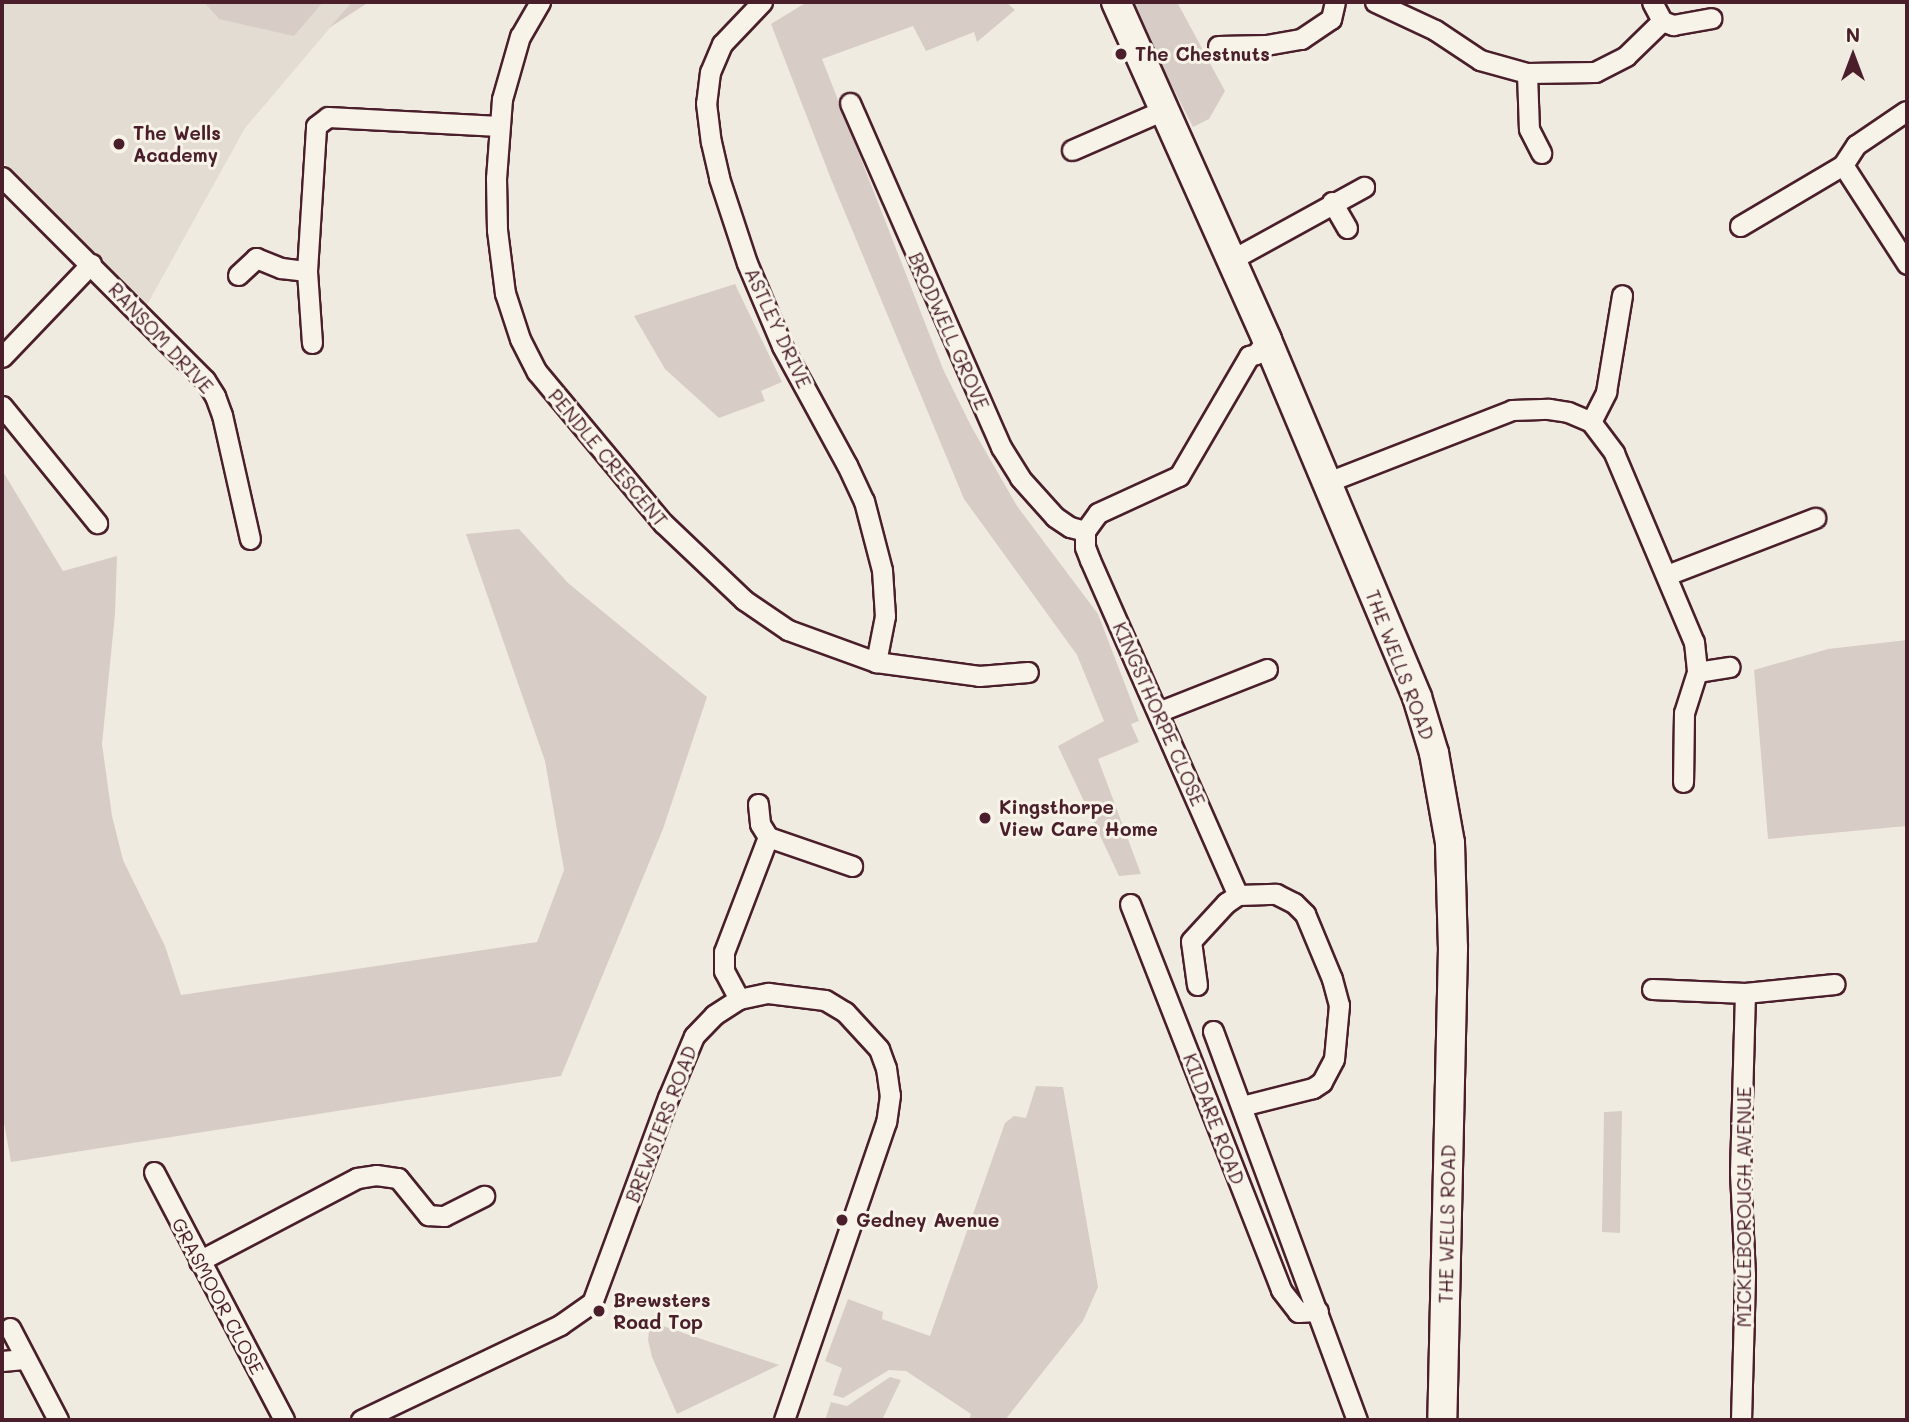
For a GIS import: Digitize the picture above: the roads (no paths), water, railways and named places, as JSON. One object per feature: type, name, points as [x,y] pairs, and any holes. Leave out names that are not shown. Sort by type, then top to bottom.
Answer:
[{"type":"street","name":"PENDLE CRESCENT","points":[[540,2],[520,36],[502,99],[497,230],[505,293],[520,338],[537,372],[663,523],[744,600],[788,631],[876,662],[979,676],[1028,672]]},
{"type":"street","name":"ASTLEY DRIVE","points":[[762,2],[723,44],[710,72],[706,103],[711,142],[719,178],[747,263],[782,346],[864,501],[882,570],[885,616],[876,662]]},
{"type":"street","name":"THE WELLS ROAD","points":[[1116,2],[1267,340],[1417,697],[1434,753],[1450,843],[1453,948],[1442,1420]]},
{"type":"street","points":[[1218,46],[1301,39],[1331,19],[1335,2]]},
{"type":"street","points":[[1375,2],[1435,30],[1480,60],[1527,74],[1595,72],[1610,67],[1626,56],[1662,21]]},
{"type":"street","points":[[1652,2],[1662,21],[1673,25],[1711,18]]},
{"type":"street","points":[[1527,74],[1529,128],[1541,153]]},
{"type":"street","name":"BRODWELL GROVE","points":[[850,103],[1001,447],[1020,478],[1055,517],[1070,527],[1085,531]]},
{"type":"street","points":[[1072,150],[1166,109]]},
{"type":"street","points":[[1740,226],[1843,165],[1856,145],[1906,111]]},
{"type":"street","points":[[312,342],[307,313],[307,271],[316,126],[328,117],[499,125]]},
{"type":"street","points":[[1843,165],[1907,264]]},
{"type":"street","name":"RANSOM DRIVE","points":[[2,177],[205,380],[215,396],[250,539]]},
{"type":"street","points":[[1231,260],[1332,202],[1364,187]]},
{"type":"street","points":[[1332,202],[1347,228]]},
{"type":"street","points":[[238,275],[256,258],[281,268],[307,271]]},
{"type":"street","points":[[2,357],[91,264]]},
{"type":"street","points":[[1591,422],[1606,392],[1622,295]]},
{"type":"street","points":[[1085,531],[1098,513],[1179,476],[1249,356],[1256,354],[1267,340]]},
{"type":"street","points":[[2,406],[97,523]]},
{"type":"street","points":[[1325,483],[1512,410],[1526,407],[1559,411],[1591,422],[1614,453],[1694,642],[1697,673],[1684,713],[1683,782]]},
{"type":"street","points":[[1667,575],[1815,518]]},
{"type":"street","name":"KINGSTHORPE CLOSE","points":[[1085,531],[1085,548],[1238,895]]},
{"type":"street","points":[[1697,673],[1730,667]]},
{"type":"street","points":[[1158,712],[1268,669]]},
{"type":"street","points":[[758,804],[760,824],[768,837],[852,866]]},
{"type":"street","points":[[739,999],[724,971],[724,952],[768,837]]},
{"type":"street","name":"KILDARE ROAD","points":[[1238,895],[1276,894],[1294,903],[1305,914],[1332,979],[1339,1005],[1334,1059],[1322,1082],[1313,1088],[1242,1106]]},
{"type":"street","points":[[1197,985],[1191,941],[1213,913],[1238,895]]},
{"type":"street","name":"KILDARE ROAD","points":[[1130,904],[1281,1290],[1298,1311],[1318,1311]]},
{"type":"street","points":[[1652,989],[1745,993],[1835,984]]},
{"type":"street","name":"BREWSTERS ROAD","points":[[361,1420],[548,1331],[580,1314],[592,1303],[668,1097],[694,1036],[714,1014],[739,999],[768,993],[825,1000],[845,1012],[879,1049],[886,1068],[890,1095],[886,1122],[784,1420]]},
{"type":"street","name":"MICKLEBOROUGH AVENUE","points":[[1741,1420],[1745,1275],[1740,1172],[1745,993]]},
{"type":"street","name":"KILDARE ROAD","points":[[1213,1031],[1357,1420]]},
{"type":"street","name":"GRASMOOR CLOSE","points":[[154,1172],[284,1420]]},
{"type":"street","points":[[199,1261],[357,1178],[376,1175],[398,1178],[428,1215],[444,1216],[484,1196]]},
{"type":"street","points":[[10,1328],[58,1420]]},
{"type":"street","points":[[2,1361],[24,1359]]},
{"type":"place","name":"The Chestnuts","points":[[1121,54]]},
{"type":"place","name":"The Wells Academy","points":[[119,144]]},
{"type":"place","name":"Kingsthorpe View Care Home","points":[[985,818]]},
{"type":"place","name":"Gedney Avenue","points":[[842,1220]]},
{"type":"place","name":"Brewsters Road Top","points":[[599,1311]]}]
